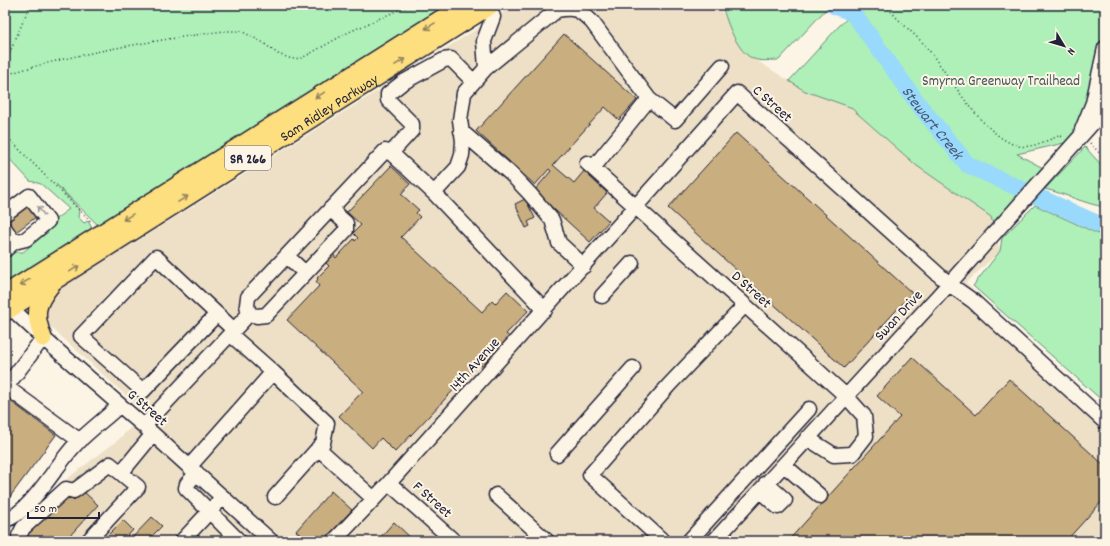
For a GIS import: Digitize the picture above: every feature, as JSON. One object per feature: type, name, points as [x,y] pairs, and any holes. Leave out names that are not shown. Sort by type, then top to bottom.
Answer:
[{"type":"main road","name":"Sam Ridley Parkway","points":[[6,303],[102,233],[463,5]]},
{"type":"main road","name":"Sam Ridley Parkway","points":[[6,303],[56,279],[490,5]]},
{"type":"main road","points":[[43,338],[38,323],[37,312],[41,298],[56,279]]},
{"type":"street","points":[[486,68],[484,41],[493,17],[490,5]]},
{"type":"street","points":[[434,193],[458,167],[462,155],[463,141],[460,120],[464,93],[486,68],[557,10],[571,8],[582,12],[592,22],[649,99],[675,120],[722,66]]},
{"type":"street","points":[[1077,140],[1093,102],[1105,48]]},
{"type":"street","points":[[391,153],[412,130],[412,124],[388,100],[388,94],[402,83],[444,60],[451,59],[473,81]]},
{"type":"street","name":"C Street","points":[[636,208],[737,94],[949,284]]},
{"type":"street","points":[[636,208],[590,165],[649,99]]},
{"type":"street","name":"Swan Drive","points":[[714,541],[949,284],[1105,110]]},
{"type":"street","points":[[461,131],[530,194],[552,220],[559,243],[584,266]]},
{"type":"street","points":[[249,314],[247,305],[248,297],[384,151],[391,153],[434,193],[545,310]]},
{"type":"street","points":[[5,214],[29,196],[48,221],[26,239],[10,246],[5,229]]},
{"type":"street","name":"14th Avenue","points":[[334,541],[389,483],[636,208]]},
{"type":"street","name":"D Street","points":[[636,208],[846,396],[864,416],[866,436],[852,454],[834,455],[808,438]]},
{"type":"street","points":[[249,314],[257,316],[266,315],[346,230],[346,223],[330,209]]},
{"type":"street","points":[[287,256],[305,274]]},
{"type":"street","points":[[217,314],[143,391],[81,336],[156,257],[217,314],[232,332],[273,372],[327,422],[323,443],[275,497]]},
{"type":"street","points":[[602,296],[632,263]]},
{"type":"street","points":[[949,284],[973,301],[1105,422]]},
{"type":"street","name":"G Street","points":[[6,303],[43,338],[149,430],[269,540]]},
{"type":"street","points":[[663,541],[590,475],[669,385],[745,305]]},
{"type":"street","points":[[121,473],[149,430],[249,314]]},
{"type":"street","points":[[43,338],[5,386],[80,441]]},
{"type":"street","points":[[557,454],[633,368]]},
{"type":"street","points":[[238,541],[186,488],[193,470],[273,372]]},
{"type":"street","points":[[5,520],[10,519],[30,503],[51,475],[80,441],[120,405]]},
{"type":"street","points":[[689,541],[809,409]]},
{"type":"street","points":[[318,448],[374,499]]},
{"type":"street","points":[[20,541],[19,536],[23,528],[66,489],[74,491],[110,464],[138,487],[88,541]]},
{"type":"street","points":[[784,464],[820,496]]},
{"type":"street","name":"F Street","points":[[389,483],[454,541]]},
{"type":"street","points":[[496,495],[547,541]]},
{"type":"street","points":[[182,541],[223,497]]},
{"type":"path","points":[[5,64],[30,5]]},
{"type":"path","points":[[5,75],[76,56],[224,31],[240,31],[262,42],[278,54],[292,58],[302,58],[336,38],[410,5]]},
{"type":"path","points":[[886,5],[922,42],[977,114],[997,134],[1013,144],[1025,147],[1059,136]]},
{"type":"path","points":[[5,135],[102,233]]},
{"type":"shaded area","points":[[515,5],[717,5],[756,60],[805,91],[850,107],[917,166],[991,217],[1000,251],[966,283],[1105,412],[1105,541],[5,541],[5,526],[118,440],[145,413],[30,308]]},
{"type":"green space","points":[[5,5],[452,5],[102,229],[56,184],[79,209],[78,217],[84,223],[88,221],[94,232],[8,282],[5,280],[5,260],[15,252],[23,252],[48,232],[53,221],[69,209],[41,184],[30,181],[5,154]]},
{"type":"green space","name":"Smyrna Greenway Trailhead","points":[[719,5],[1105,5],[1105,55],[1077,140],[1017,154],[1043,168],[993,224],[991,217],[917,166],[850,107],[805,91],[789,81],[839,26],[853,13],[829,6],[779,60],[763,61],[748,56],[738,44],[722,6]]},
{"type":"green space","points":[[1085,147],[1105,169],[1105,207],[1090,204],[1045,189]]},
{"type":"green space","points":[[1035,205],[1105,237],[1105,403],[973,286],[1000,251],[1002,238]]},
{"type":"building","points":[[564,34],[637,100],[619,120],[605,107],[553,165],[574,183],[584,171],[607,193],[594,208],[609,221],[590,242],[534,191],[551,171],[549,169],[535,185],[476,131]]},
{"type":"building","points":[[736,133],[912,293],[844,368],[668,208]]},
{"type":"building","points":[[391,166],[410,184],[401,194],[419,210],[416,213],[420,217],[401,237],[482,312],[492,301],[495,304],[507,291],[528,311],[506,334],[512,339],[484,368],[479,363],[395,452],[381,438],[372,448],[339,416],[363,391],[287,320],[319,286],[316,282],[318,279],[317,278],[329,266],[325,262],[333,254],[336,258],[354,239],[355,241],[358,238],[353,233],[361,225],[347,212]]},
{"type":"building","points":[[525,199],[535,218],[528,222],[530,226],[526,228],[515,204]]},
{"type":"building","points":[[27,205],[36,217],[16,232],[7,220]]},
{"type":"building","points":[[912,357],[976,415],[1009,379],[1105,466],[1105,498],[1066,541],[788,541],[900,417],[877,396]]},
{"type":"building","points":[[5,397],[56,435],[9,498],[5,495]]},
{"type":"building","points":[[83,491],[98,505],[65,541],[26,541],[24,539],[67,493],[74,500]]},
{"type":"building","points":[[331,491],[352,510],[323,541],[308,541],[296,531]]},
{"type":"building","points":[[152,517],[162,526],[147,541],[129,541]]},
{"type":"building","points":[[123,520],[133,530],[123,541],[102,541]]},
{"type":"building","points":[[394,522],[414,541],[377,541]]},
{"type":"waterway","name":"Stewart Creek","points":[[833,5],[853,13],[919,105],[968,165],[1105,227]]}]
